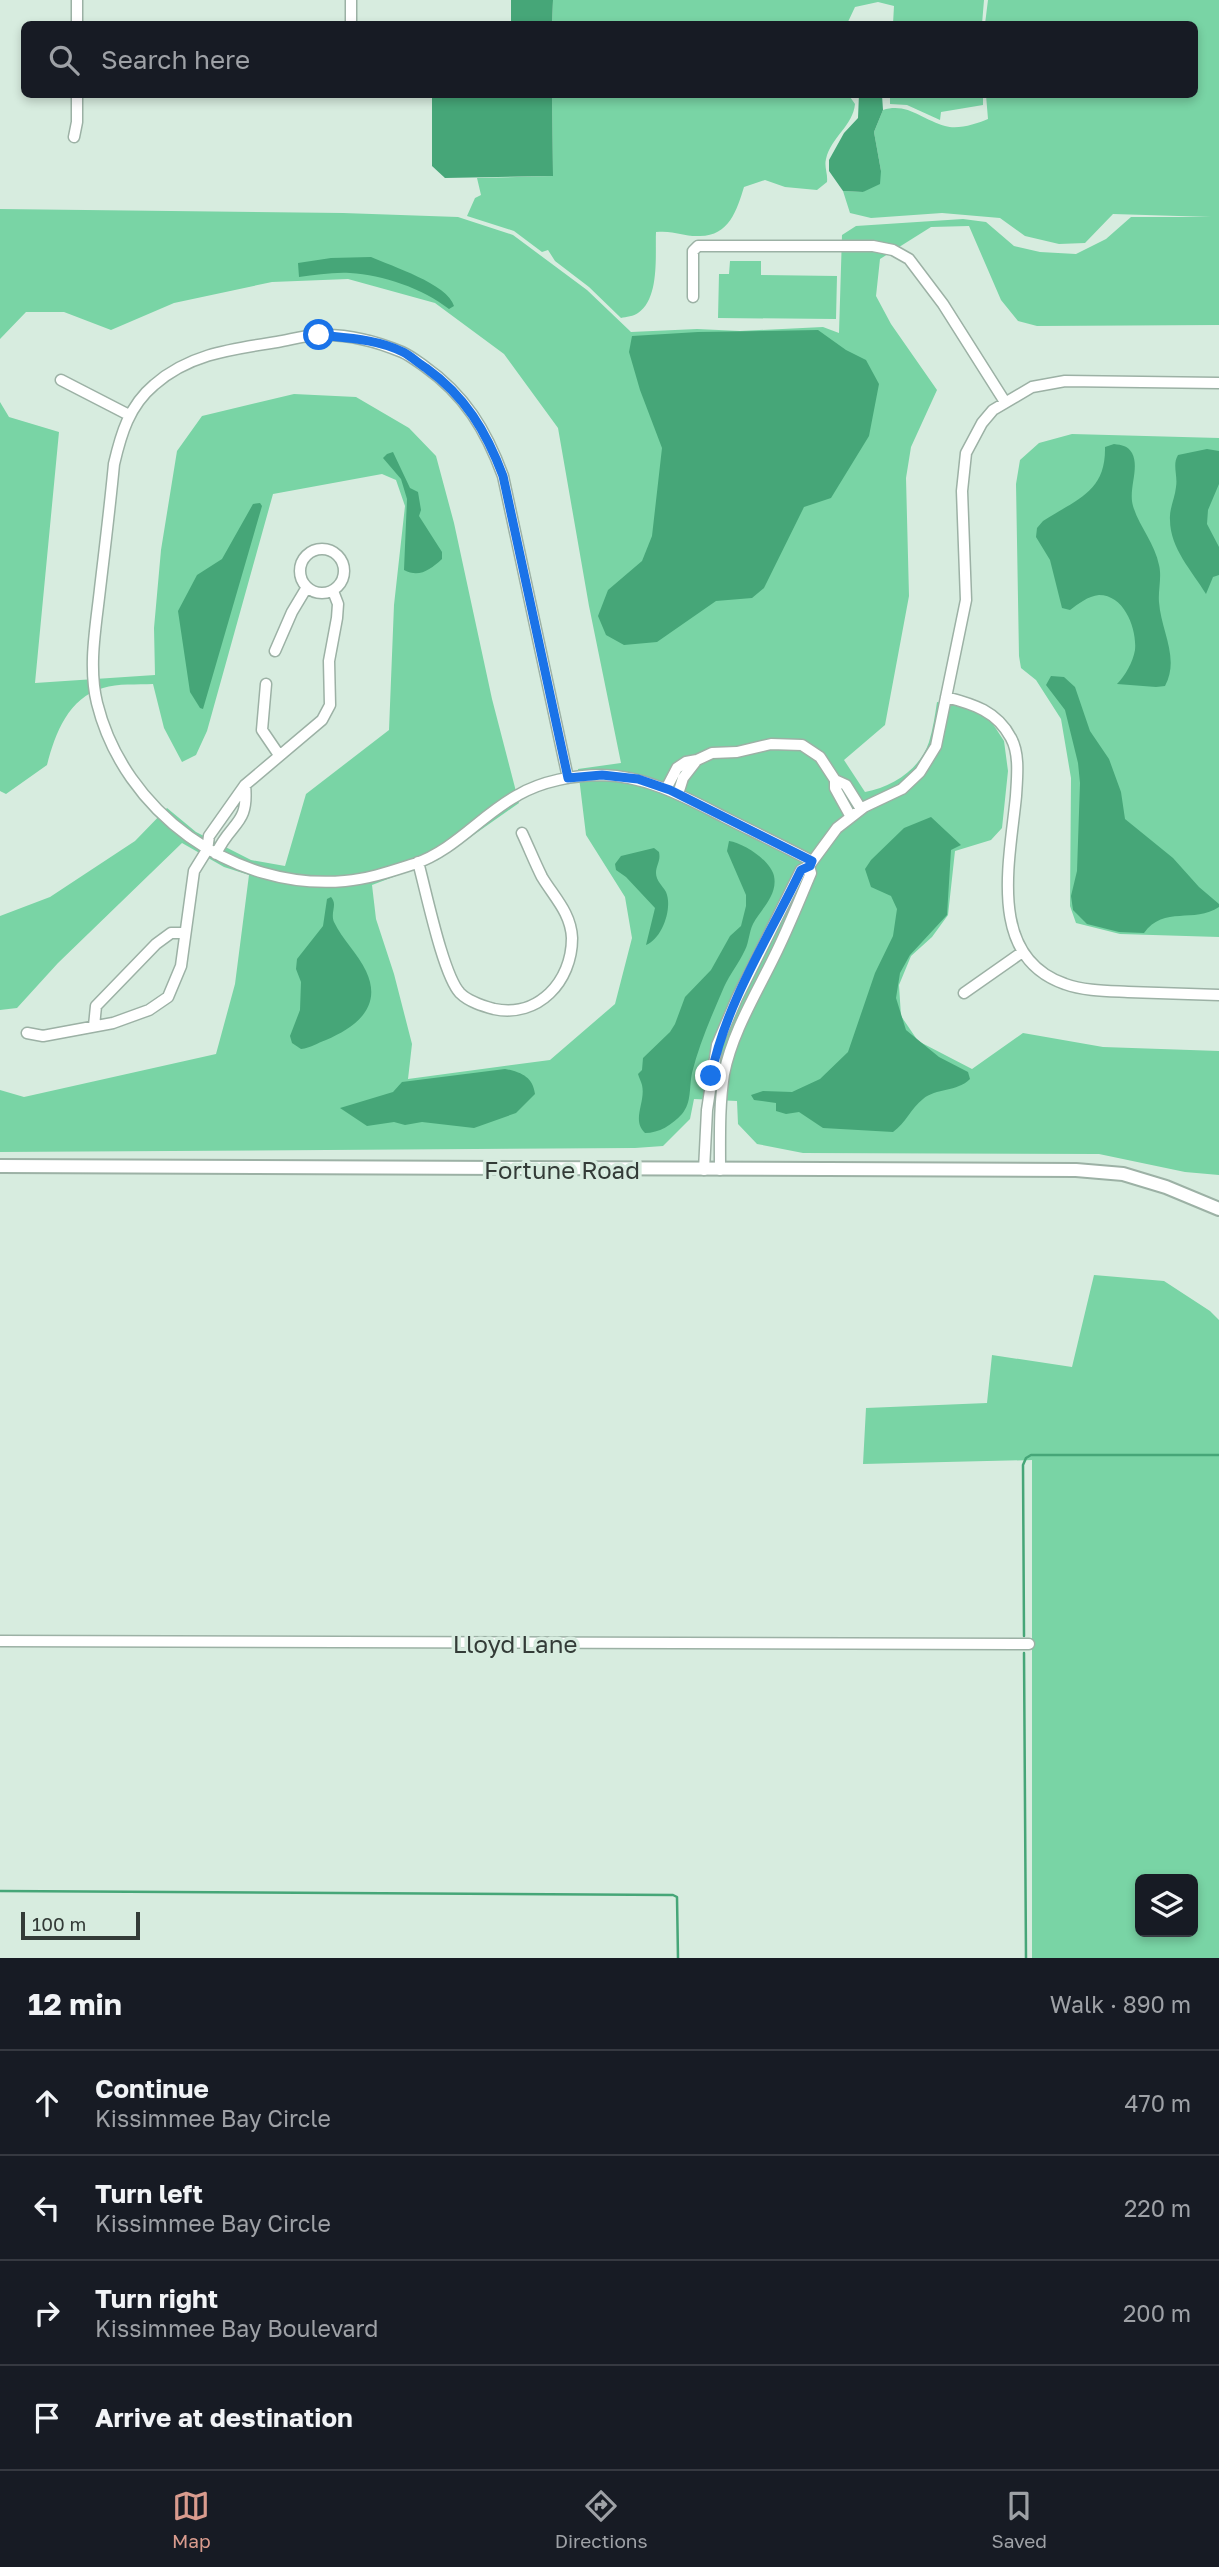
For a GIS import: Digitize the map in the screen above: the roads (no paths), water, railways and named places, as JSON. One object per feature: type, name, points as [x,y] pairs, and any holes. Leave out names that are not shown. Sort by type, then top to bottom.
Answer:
[{"type":"street","points":[[77,0],[77,21]]},
{"type":"street","points":[[351,0],[351,21]]},
{"type":"street","points":[[74,137],[77,98]]},
{"type":"street","points":[[693,297],[693,251],[698,246],[873,246],[893,250],[909,259],[943,304],[1005,402]]},
{"type":"street","points":[[568,778],[503,476],[490,442],[476,418],[443,380],[404,352],[364,339],[319,335],[216,353],[180,365],[152,386],[129,415],[114,464],[93,653],[97,702],[114,748],[136,787],[160,814],[212,852],[248,870],[281,878],[315,882],[346,881],[374,876],[418,862],[471,831],[517,795],[544,783],[602,775],[638,779],[678,794],[811,863]]},
{"type":"street","points":[[61,380],[129,415]]},
{"type":"street","points":[[704,1170],[706,1112],[717,1045],[801,870],[811,863],[837,828],[861,809],[902,789],[920,772],[936,746],[966,600],[962,491],[966,453],[982,424],[993,410],[1032,387],[1065,381],[1219,383]]},
{"type":"street","points":[[323,549],[337,554],[344,566],[343,580],[333,591],[319,593],[307,587],[302,581],[300,566],[309,553],[323,549]]},
{"type":"street","points":[[275,651],[292,612],[307,587]]},
{"type":"street","points":[[212,852],[209,836],[245,785],[323,720],[330,705],[330,661],[338,604],[333,591]]},
{"type":"street","points":[[266,684],[262,730],[279,755]]},
{"type":"street","points":[[946,697],[980,706],[997,719],[1012,739],[1017,757],[1008,889],[1011,927],[1021,953],[1039,972],[1066,985],[1101,990],[1219,996]]},
{"type":"street","points":[[666,789],[677,768],[712,753],[737,752],[771,744],[802,744],[820,757],[835,780],[846,785],[861,809]]},
{"type":"street","points":[[678,794],[683,778],[697,760]]},
{"type":"street","points":[[835,780],[835,788],[851,817]]},
{"type":"street","points":[[27,1033],[43,1036],[94,1026],[149,1010],[168,997],[181,966],[194,871],[244,814],[247,804],[245,785]]},
{"type":"street","points":[[418,862],[448,971],[461,993],[481,1006],[508,1012],[530,1007],[560,982],[569,960],[572,938],[568,916],[542,877],[522,833]]},
{"type":"street","points":[[720,1170],[724,1074],[730,1052],[811,873],[811,863]]},
{"type":"street","points":[[94,1026],[96,1006],[147,953],[171,933],[185,933]]},
{"type":"street","points":[[964,993],[1021,953]]},
{"type":"street","points":[[749,975],[762,981]]},
{"type":"street","points":[[706,1112],[721,1112]]},
{"type":"street","name":"Fortune Road","points":[[0,1166],[1076,1170],[1123,1174],[1166,1187],[1219,1209]]},
{"type":"street","name":"Lloyd Lane","points":[[0,1641],[1029,1644]]},
{"type":"waterway","points":[[1024,1636],[1023,1465],[1026,1458],[1031,1455],[1219,1455]]},
{"type":"waterway","points":[[1024,1653],[1026,1958]]},
{"type":"waterway","points":[[0,1891],[673,1895],[677,1897],[678,1958]]}]
